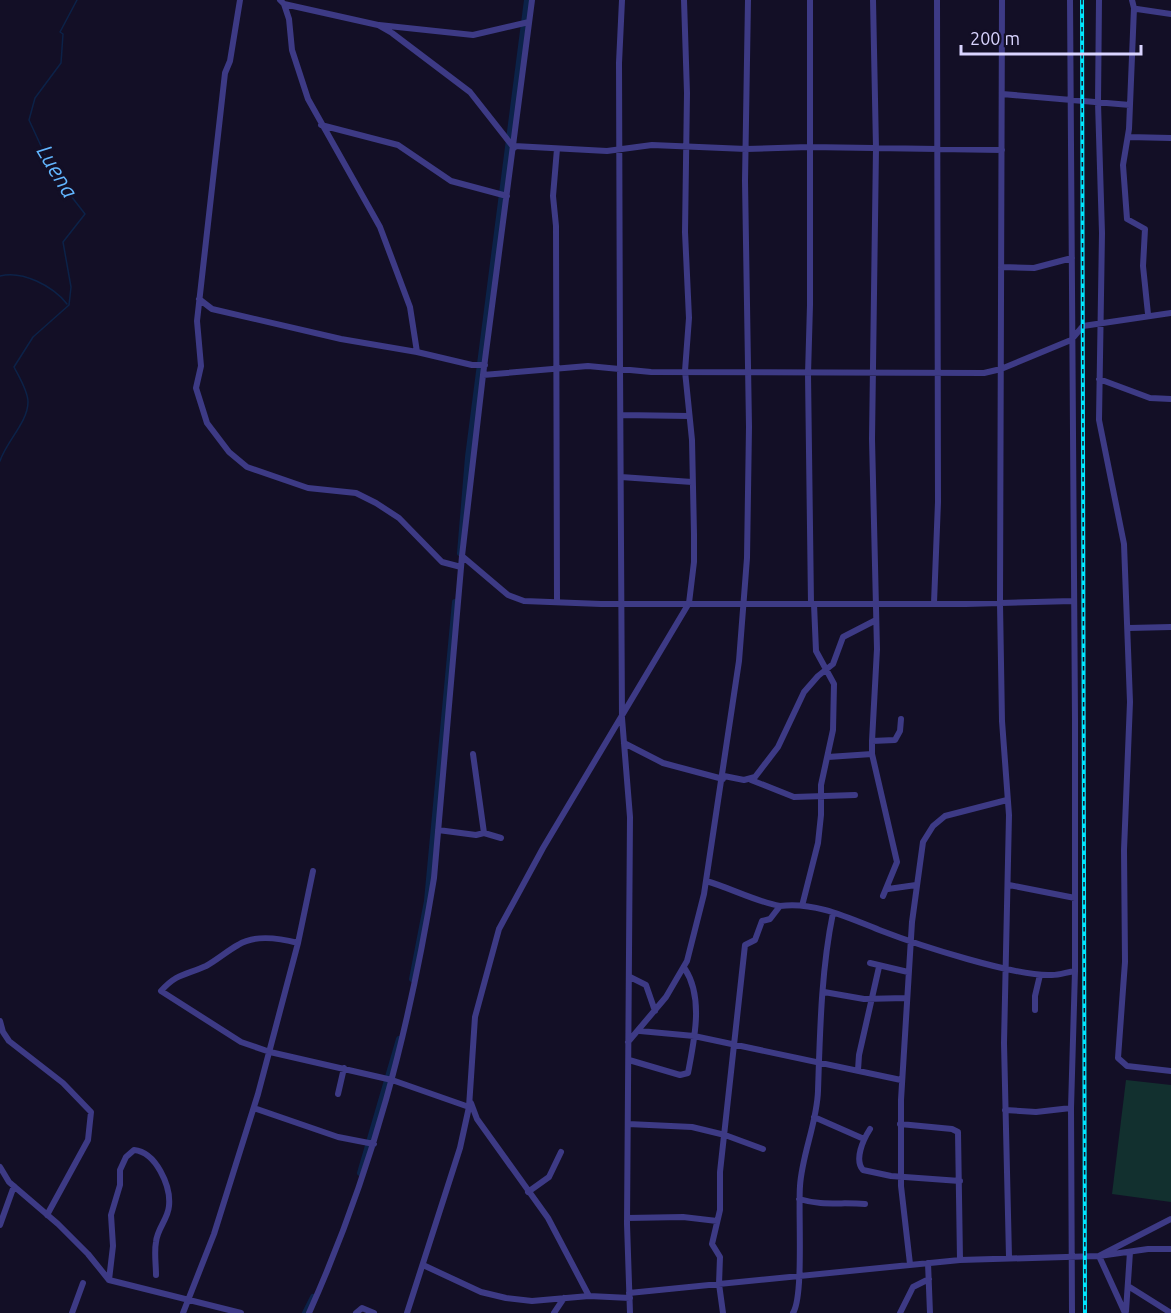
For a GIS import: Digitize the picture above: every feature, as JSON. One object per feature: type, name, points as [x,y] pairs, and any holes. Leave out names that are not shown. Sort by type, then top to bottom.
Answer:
[{"type":"street","points":[[240,0],[230,61],[225,73],[199,299],[196,339],[201,366],[197,381],[197,395],[207,423],[229,453],[255,471],[268,472],[308,488],[356,494],[376,503],[399,518],[442,562],[461,567]]},
{"type":"street","points":[[309,1313],[342,1240],[374,1144],[407,1027],[427,923],[438,830],[462,556],[484,365],[532,0]]},
{"type":"street","points":[[622,0],[619,63],[622,718],[630,817],[627,1218],[630,1313]]},
{"type":"street","points":[[406,1313],[460,1148],[469,1103],[475,1017],[489,959],[500,929],[543,848],[688,603],[694,562],[689,416],[685,371],[689,318],[685,232],[687,146],[684,0]]},
{"type":"street","points":[[628,1042],[655,1011],[685,969],[706,881],[724,778],[745,602],[748,371],[747,0]]},
{"type":"street","points":[[802,906],[818,843],[821,786],[833,730],[835,691],[832,678],[816,651],[813,604],[808,374],[810,0]]},
{"type":"street","points":[[873,0],[876,148],[873,439],[877,684],[872,754],[897,862],[888,889],[883,896]]},
{"type":"street","points":[[934,603],[938,502],[937,0]]},
{"type":"street","points":[[1002,0],[1000,604],[1002,721],[1010,885],[1006,968],[1005,1110],[1009,1257]]},
{"type":"street","points":[[1070,0],[1075,898],[1071,1108],[1072,1313]]},
{"type":"street","points":[[1099,0],[1098,103],[1102,233],[1099,420],[1124,544],[1129,628],[1130,751],[1124,850],[1125,962],[1118,1058],[1127,1065],[1171,1071]]},
{"type":"street","points":[[1132,0],[1134,8],[1130,105],[1124,165],[1126,215],[1130,222],[1145,229],[1143,266],[1148,314]]},
{"type":"street","points":[[417,352],[410,307],[380,226],[321,125],[296,67],[282,2],[378,25],[473,35],[529,22]]},
{"type":"street","points":[[1134,8],[1171,14]]},
{"type":"street","points":[[378,25],[407,43],[470,92],[514,147],[620,149],[644,146],[687,146],[746,149],[809,147],[1002,150]]},
{"type":"street","points":[[1002,94],[1130,105]]},
{"type":"street","points":[[321,125],[398,145],[451,181],[507,196]]},
{"type":"street","points":[[1128,137],[1171,138]]},
{"type":"street","points":[[557,149],[552,196],[556,226],[557,602]]},
{"type":"street","points":[[1001,267],[1034,268],[1072,258]]},
{"type":"street","points":[[199,299],[212,309],[341,339],[417,352],[472,365],[484,365]]},
{"type":"street","points":[[483,375],[557,367],[620,367],[651,372],[984,373],[1001,369],[1071,340],[1083,326],[1148,314],[1171,313]]},
{"type":"street","points":[[1099,379],[1150,398],[1171,399]]},
{"type":"street","points":[[621,416],[689,416]]},
{"type":"street","points":[[621,477],[692,482]]},
{"type":"street","points":[[462,556],[516,600],[813,604],[1000,604],[1072,601]]},
{"type":"street","points":[[751,780],[778,747],[804,692],[833,664],[843,637],[876,620]]},
{"type":"street","points":[[1129,628],[1171,627]]},
{"type":"street","points":[[872,741],[895,740],[900,731],[901,719]]},
{"type":"street","points":[[624,743],[663,763],[724,778],[751,780],[794,797],[855,795]]},
{"type":"street","points":[[473,754],[484,833]]},
{"type":"street","points":[[828,757],[872,754]]},
{"type":"street","points":[[910,1264],[901,1177],[901,1080],[908,972],[922,842],[940,819],[952,813],[1007,800]]},
{"type":"street","points":[[438,830],[476,835],[484,833],[501,838]]},
{"type":"street","points":[[183,1313],[214,1234],[254,1108],[298,943],[313,871]]},
{"type":"street","points":[[706,881],[725,886],[752,899],[780,906],[802,906],[833,913],[911,940],[1006,968],[1040,975],[1075,971]]},
{"type":"street","points":[[888,889],[916,885]]},
{"type":"street","points":[[1010,885],[1075,898]]},
{"type":"street","points":[[723,1313],[719,1284],[720,1257],[712,1244],[717,1221],[745,945],[754,941],[759,924],[770,919],[780,906]]},
{"type":"street","points":[[793,1313],[797,1304],[799,1199],[818,1092],[817,1062],[833,913]]},
{"type":"street","points":[[298,943],[277,938],[248,940],[204,967],[178,975],[161,991],[241,1042],[270,1052],[392,1080],[469,1103],[477,1119],[548,1218],[590,1296]]},
{"type":"street","points":[[870,963],[879,967],[908,972]]},
{"type":"street","points":[[858,1070],[859,1055],[879,967]]},
{"type":"street","points":[[629,1060],[655,1069],[686,1075],[694,1036],[695,993],[693,982],[685,969]]},
{"type":"street","points":[[1035,1010],[1035,996],[1040,975]]},
{"type":"street","points":[[630,977],[646,986],[655,1011]]},
{"type":"street","points":[[824,992],[872,999],[906,998]]},
{"type":"street","points":[[0,1021],[9,1041],[63,1083],[91,1112],[88,1140],[47,1215]]},
{"type":"street","points":[[640,1030],[694,1036],[901,1080]]},
{"type":"street","points":[[338,1094],[344,1068]]},
{"type":"street","points":[[254,1108],[338,1137],[374,1144]]},
{"type":"street","points":[[1005,1110],[1036,1112],[1071,1108]]},
{"type":"street","points":[[814,1117],[864,1139]]},
{"type":"street","points":[[628,1124],[692,1126],[763,1149]]},
{"type":"street","points":[[900,1124],[952,1129],[958,1132],[960,1260]]},
{"type":"street","points":[[870,1129],[864,1139],[860,1167],[862,1170],[901,1177],[960,1181]]},
{"type":"street","points":[[109,1280],[113,1245],[111,1215],[120,1185],[120,1170],[126,1157],[134,1150],[141,1152],[158,1168],[169,1195],[167,1215],[155,1244],[156,1275]]},
{"type":"street","points":[[528,1192],[549,1177],[561,1152]]},
{"type":"street","points":[[0,1167],[14,1185],[88,1254],[109,1280],[241,1313]]},
{"type":"street","points":[[0,1225],[14,1185]]},
{"type":"street","points":[[799,1199],[822,1205],[865,1204]]},
{"type":"street","points":[[627,1218],[673,1217],[717,1221]]},
{"type":"street","points":[[1100,1256],[1171,1219]]},
{"type":"street","points":[[423,1265],[481,1292],[506,1298],[532,1300],[629,1295],[960,1260],[1100,1256],[1171,1249]]},
{"type":"street","points":[[1125,1313],[1130,1252]]},
{"type":"street","points":[[1100,1256],[1125,1313]]},
{"type":"street","points":[[928,1263],[930,1313]]},
{"type":"street","points":[[900,1313],[913,1287],[929,1279]]},
{"type":"street","points":[[72,1313],[83,1283]]},
{"type":"street","points":[[1128,1286],[1171,1312]]},
{"type":"street","points":[[554,1313],[564,1298]]},
{"type":"street","points":[[356,1313],[362,1308],[374,1313]]},
{"type":"green space","points":[[1126,1080],[1171,1085],[1171,1202],[1112,1194]]},
{"type":"waterway","name":"Luena","points":[[0,461],[27,409],[27,393],[14,367],[33,337],[69,305],[71,287],[63,242],[85,214],[54,174],[29,120],[35,98],[61,63],[63,34],[60,32],[77,0]]},
{"type":"waterway","points":[[460,553],[468,457],[527,0]]},
{"type":"waterway","points":[[0,276],[27,277],[54,291],[67,304]]},
{"type":"waterway","points":[[412,979],[427,901],[455,602]]},
{"type":"waterway","points":[[360,1173],[399,1039]]},
{"type":"waterway","points":[[305,1313],[313,1297]]},
{"type":"railway","points":[[1082,0],[1085,1313]]}]
